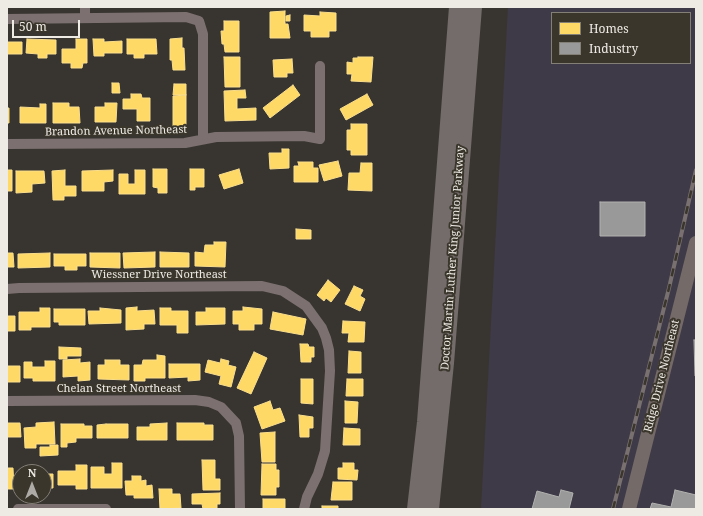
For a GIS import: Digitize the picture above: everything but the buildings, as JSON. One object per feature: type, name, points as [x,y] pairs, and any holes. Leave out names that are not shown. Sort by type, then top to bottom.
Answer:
[{"type":"highway","name":"Doctor Martin Luther King Junior Parkway","points":[[416,509],[427,407],[458,7]]},
{"type":"highway","name":"Doctor Martin Luther King Junior Parkway","points":[[430,509],[445,363],[473,7]]},
{"type":"street","points":[[85,7],[85,18]]},
{"type":"street","points":[[7,19],[186,17],[199,21],[203,34],[203,139]]},
{"type":"street","name":"Brandon Avenue Northeast","points":[[7,144],[185,143],[216,137],[296,136],[320,139],[320,66]]},
{"type":"street","name":"Ridge Drive Northeast","points":[[629,509],[696,243]]},
{"type":"street","name":"Wiessner Drive Northeast","points":[[7,289],[262,286],[283,291],[306,306],[322,328],[329,350],[330,361],[325,451],[318,474],[307,496],[304,509]]},
{"type":"street","name":"Chelan Street Northeast","points":[[7,401],[195,400],[210,402],[221,407],[236,423],[239,436],[240,509]]},
{"type":"street","points":[[18,509],[106,509]]},
{"type":"shaded area","points":[[508,7],[696,7],[696,509],[481,509]]},
{"type":"railway","points":[[613,509],[669,288],[696,170]]}]
